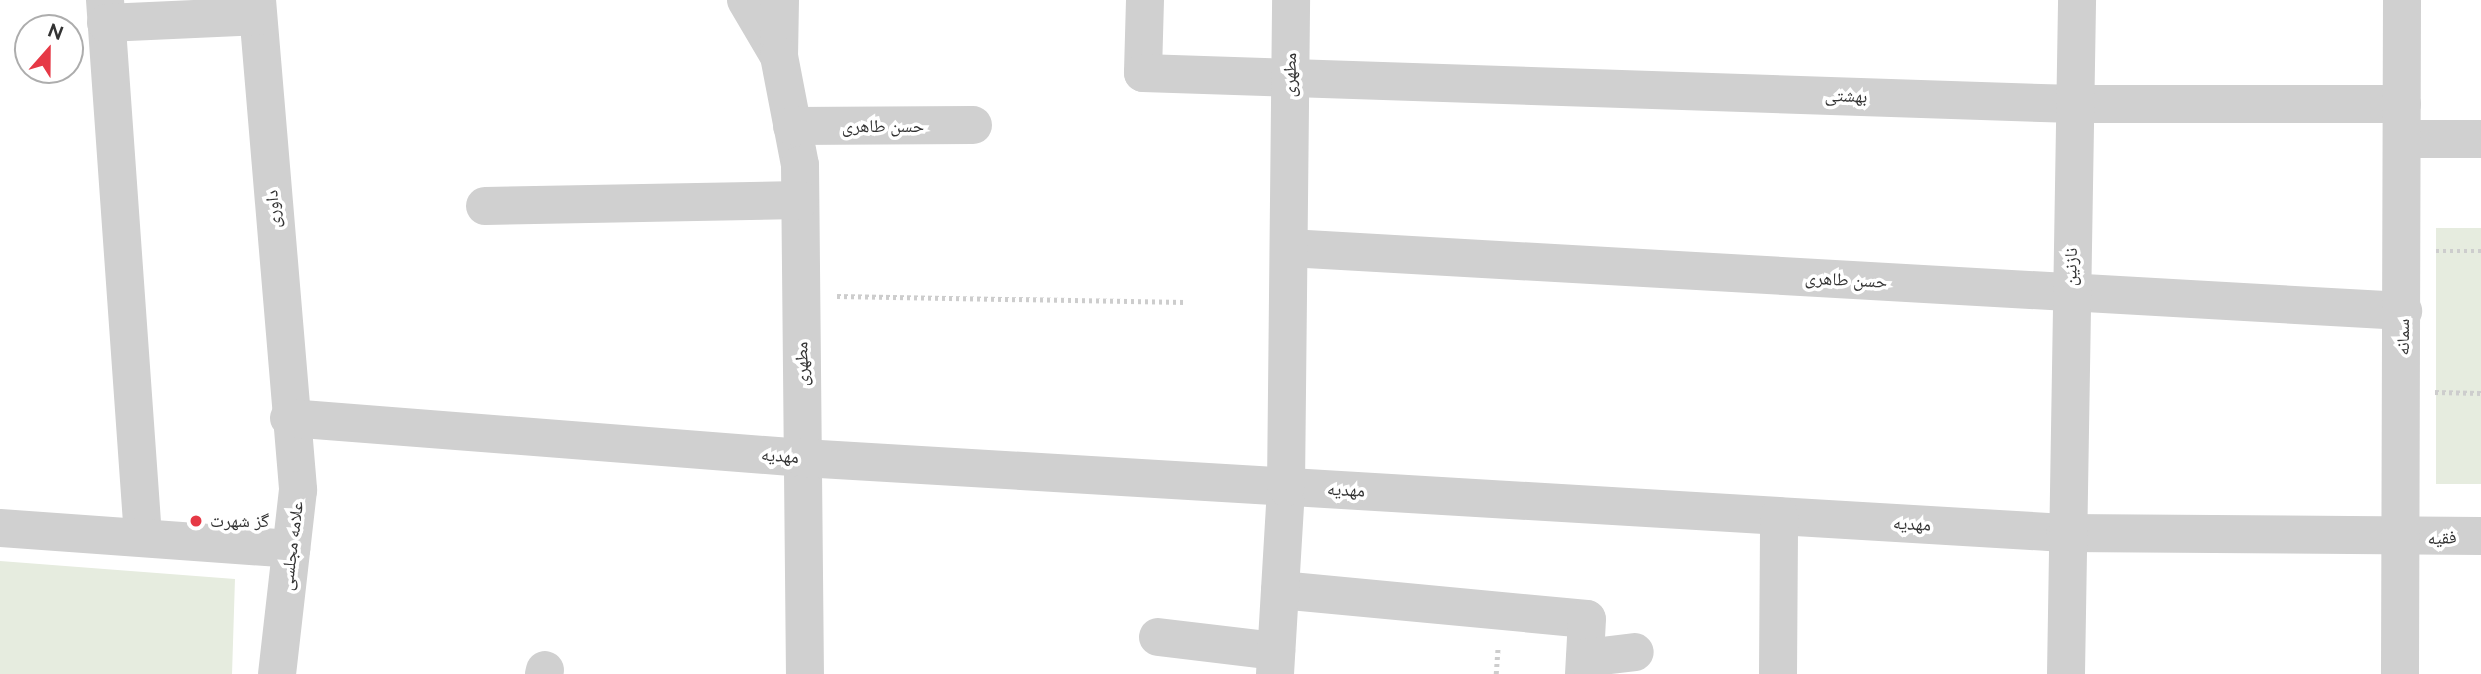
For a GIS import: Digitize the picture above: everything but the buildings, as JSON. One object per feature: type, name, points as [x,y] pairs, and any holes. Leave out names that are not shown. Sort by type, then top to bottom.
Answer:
[{"type":"street","points":[[746,0],[779,56]]},
{"type":"street","points":[[779,56],[780,0]]},
{"type":"street","name":"بهشتی","points":[[1145,0],[1143,73],[2075,104],[2402,122],[2481,138]]},
{"type":"street","name":"مطهری","points":[[1276,662],[1286,487],[1291,0]]},
{"type":"street","name":"نازنین","points":[[2066,674],[2065,533],[2077,0]]},
{"type":"street","name":"سمانه","points":[[2400,674],[2403,541],[2402,0]]},
{"type":"street","points":[[143,537],[106,12],[258,8]]},
{"type":"street","name":"داوری","points":[[258,8],[289,418]]},
{"type":"street","name":"مطهری","points":[[779,56],[792,127],[800,200],[805,674]]},
{"type":"street","name":"حسن طاهری","points":[[792,127],[973,125]]},
{"type":"street","points":[[485,206],[800,200]]},
{"type":"street","name":"حسن طاهری","points":[[1289,248],[2403,311]]},
{"type":"street","name":"مهدیه","points":[[289,418],[803,458],[2065,533],[2403,541]]},
{"type":"street","name":"علامه مجلسی","points":[[277,674],[298,490],[289,418]]},
{"type":"street","points":[[1778,674],[1779,516]]},
{"type":"street","points":[[0,528],[291,549]]},
{"type":"street","name":"فقیه","points":[[2403,541],[2481,536]]},
{"type":"street","points":[[1280,590],[1587,619],[1585,666],[1635,652]]},
{"type":"street","points":[[1158,637],[1276,662]]},
{"type":"path","points":[[2403,252],[2481,251]]},
{"type":"path","points":[[801,296],[1185,302]]},
{"type":"path","points":[[2403,392],[2481,393]]},
{"type":"shaded area","points":[[2436,228],[2481,228],[2481,484],[2436,484]]},
{"type":"shaded area","points":[[0,561],[235,579],[232,674],[0,674]]},
{"type":"place","name":"گز شهرت","points":[[196,521]]}]
